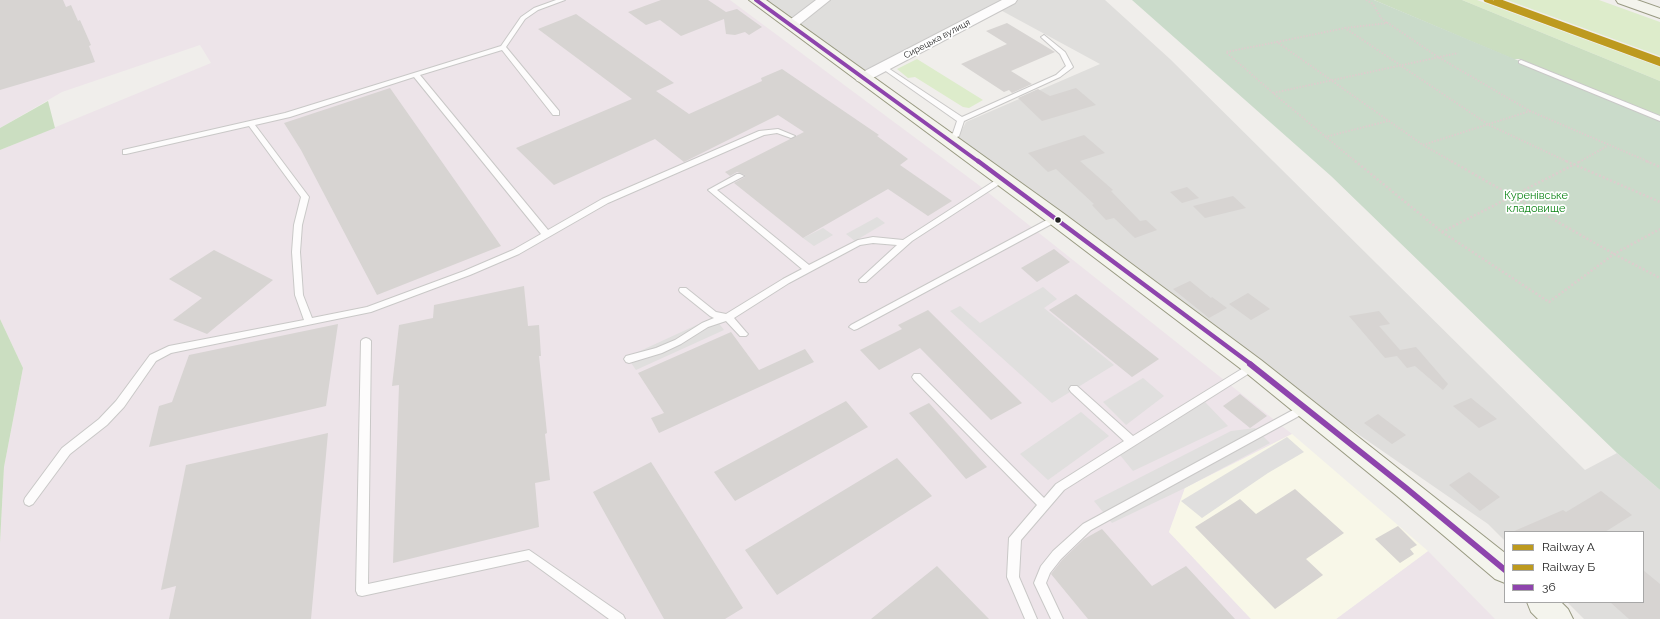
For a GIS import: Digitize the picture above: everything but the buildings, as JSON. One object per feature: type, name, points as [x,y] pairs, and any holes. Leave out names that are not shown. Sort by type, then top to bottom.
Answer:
[{"type":"main road","points":[[756,0],[1056,218],[1253,366],[1406,488],[1504,569]]},
{"type":"main road","points":[[1623,0],[1660,13]]},
{"type":"main road","points":[[1542,603],[1558,619]]},
{"type":"street","points":[[791,25],[824,0]]},
{"type":"street","name":"Сирецька вулиця","points":[[862,78],[1011,0]]},
{"type":"lane","points":[[126,152],[287,115],[503,47],[523,18],[536,9],[562,0]]},
{"type":"lane","points":[[947,140],[956,134],[961,120],[1058,76],[1070,67],[1063,53],[1044,37]]},
{"type":"lane","points":[[503,47],[556,113]]},
{"type":"lane","points":[[1521,62],[1660,119]]},
{"type":"lane","points":[[883,67],[961,120]]},
{"type":"lane","points":[[416,75],[546,234]]},
{"type":"lane","points":[[250,123],[305,197],[298,224],[296,252],[299,294],[309,322]]},
{"type":"lane","points":[[29,501],[66,452],[103,422],[120,404],[153,358],[177,348],[368,310],[474,270],[516,252],[604,201],[762,133],[778,131],[791,136]]},
{"type":"lane","points":[[740,176],[712,190],[808,269]]},
{"type":"lane","points":[[863,280],[905,242],[1002,180]]},
{"type":"lane","points":[[854,327],[1056,218]]},
{"type":"lane","points":[[629,359],[659,351],[678,342],[705,325],[728,317],[808,269],[858,244],[873,240],[905,242]]},
{"type":"lane","points":[[683,290],[713,314],[728,317],[743,334]]},
{"type":"lane","points":[[366,341],[362,590],[529,555],[619,619]]},
{"type":"lane","points":[[1031,619],[1013,578],[1015,538],[1060,487],[1253,366]]},
{"type":"lane","points":[[917,377],[1044,505]]},
{"type":"lane","points":[[1074,389],[1132,442]]},
{"type":"lane","points":[[1057,619],[1040,583],[1045,570],[1072,540],[1087,527],[1304,408]]},
{"type":"path","points":[[1366,0],[1374,4],[1381,18],[1438,57],[1530,111],[1660,167]]},
{"type":"path","points":[[1388,23],[1345,28],[1226,52],[1325,137],[1442,232],[1549,302],[1614,254],[1660,229]]},
{"type":"path","points":[[1345,28],[1489,125],[1574,166],[1660,202]]},
{"type":"path","points":[[1277,42],[1423,145],[1614,254],[1660,278]]},
{"type":"path","points":[[1273,93],[1458,53]]},
{"type":"path","points":[[1423,145],[1530,111]]},
{"type":"path","points":[[1325,137],[1389,121]]},
{"type":"path","points":[[1442,232],[1574,166],[1607,145]]},
{"type":"shaded area","points":[[0,0],[730,0],[976,183],[1292,434],[1185,488],[1169,532],[1251,619],[0,619],[0,543],[4,467],[23,368],[0,319],[0,150],[211,63],[200,45],[62,92],[0,128]]},
{"type":"shaded area","points":[[764,0],[1105,0],[1170,59],[1585,470],[1617,453],[1660,490],[1660,619],[1584,619],[1568,603],[1644,603],[1644,531],[1504,531],[1504,540],[1488,524],[1339,421],[956,141],[966,122],[1100,64],[993,6],[864,73]]},
{"type":"shaded area","points":[[877,217],[885,223],[855,241],[846,234]]},
{"type":"shaded area","points":[[823,228],[833,235],[814,246],[803,238]]},
{"type":"shaded area","points":[[1043,287],[1057,299],[1044,308],[1114,365],[1052,403],[950,311],[960,306],[980,323]]},
{"type":"shaded area","points":[[714,317],[724,330],[636,370],[627,357]]},
{"type":"shaded area","points":[[1143,378],[1164,396],[1126,425],[1103,402]]},
{"type":"shaded area","points":[[1205,402],[1228,426],[1133,471],[1120,455]]},
{"type":"shaded area","points":[[1081,412],[1109,436],[1048,480],[1020,454]]},
{"type":"shaded area","points":[[1255,428],[1270,443],[1185,488],[1112,523],[1094,501],[1231,431]]},
{"type":"shaded area","points":[[1292,434],[1428,551],[1336,619],[1251,619],[1169,532],[1185,488]]},
{"type":"shaded area","points":[[1287,437],[1304,452],[1268,473],[1202,518],[1181,501]]},
{"type":"shaded area","points":[[1428,551],[1495,619],[1336,619]]},
{"type":"green space","name":"Куренівське кладовище","points":[[1132,0],[1374,0],[1660,120],[1660,490],[1617,453],[1331,176]]},
{"type":"green space","points":[[1374,0],[1462,0],[1660,81],[1660,117],[1520,59],[1513,59]]},
{"type":"green space","points":[[1462,0],[1477,0],[1660,67],[1660,81]]},
{"type":"green space","points":[[1507,0],[1599,0],[1660,22],[1660,56]]},
{"type":"green space","points":[[917,59],[983,100],[969,108],[963,107],[915,77],[908,78],[897,69]]},
{"type":"green space","points":[[48,101],[55,128],[0,150],[0,128]]},
{"type":"green space","points":[[0,319],[23,368],[4,467],[0,543]]},
{"type":"rail line","name":"A","points":[[1486,0],[1660,64]]},
{"type":"rail line","name":"Б","points":[[1496,0],[1660,60]]},
{"type":"transit line","name":"36","points":[[756,0],[1056,218],[1253,366],[1406,488],[1504,569]]}]
